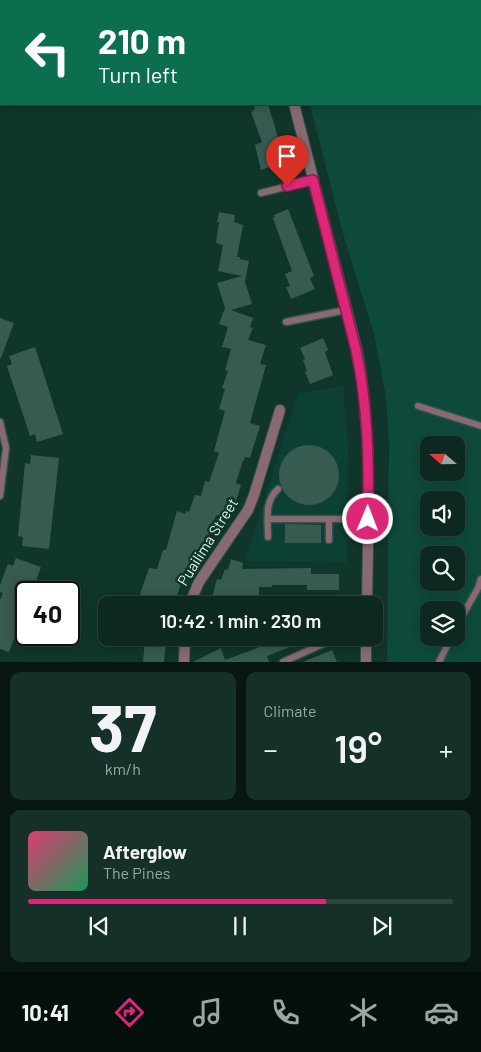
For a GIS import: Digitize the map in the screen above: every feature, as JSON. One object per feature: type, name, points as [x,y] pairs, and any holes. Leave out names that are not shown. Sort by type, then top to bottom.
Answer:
[{"type":"street","points":[[294,105],[356,350],[366,405],[368,455],[367,596]]},
{"type":"street","name":"Puailima Street","points":[[193,596],[199,582],[248,510],[280,410]]},
{"type":"street","points":[[184,662],[185,646]]},
{"type":"street","points":[[366,646],[366,662]]},
{"type":"lane","points":[[261,194],[313,180]]},
{"type":"lane","points":[[286,322],[346,310]]},
{"type":"lane","points":[[418,406],[481,426]]},
{"type":"lane","points":[[0,422],[6,448],[0,496]]},
{"type":"lane","points":[[268,537],[269,499],[278,489]]},
{"type":"lane","points":[[268,518],[368,519]]},
{"type":"lane","points":[[329,519],[329,540]]},
{"type":"lane","points":[[465,611],[481,579]]},
{"type":"lane","points":[[283,662],[318,646]]},
{"type":"lane","points":[[440,662],[447,646]]},
{"type":"shaded area","points":[[310,105],[481,105],[481,662],[387,662],[389,442],[386,397],[374,334],[341,227]]},
{"type":"shaded area","points":[[343,386],[348,444],[347,562],[245,561],[298,393]]},
{"type":"building","points":[[253,105],[268,105],[285,161],[261,170],[255,145],[262,142],[251,112],[255,109]]},
{"type":"building","points":[[288,209],[314,276],[310,278],[315,289],[291,299],[286,287],[290,286],[285,274],[292,271],[273,218],[275,217],[274,215]]},
{"type":"building","points":[[219,212],[235,215],[234,222],[243,225],[237,257],[249,261],[245,282],[252,304],[231,310],[253,318],[250,327],[253,328],[248,340],[266,345],[260,364],[266,365],[250,423],[260,426],[250,458],[245,457],[243,460],[236,483],[241,485],[236,501],[233,499],[227,515],[223,513],[222,516],[216,515],[210,534],[206,535],[200,555],[194,553],[188,572],[185,571],[177,596],[139,596],[149,568],[157,569],[163,550],[166,550],[177,511],[185,514],[186,511],[189,512],[195,495],[201,496],[205,481],[209,482],[219,453],[214,451],[225,411],[219,409],[225,389],[222,388],[228,371],[225,370],[231,349],[222,347],[228,327],[219,324],[225,308],[217,283],[242,276],[218,271],[223,245],[216,243],[219,222],[217,222]]},
{"type":"building","points":[[0,318],[14,323],[1,358],[0,358]]},
{"type":"building","points":[[323,338],[328,350],[325,352],[333,375],[310,384],[305,372],[307,371],[303,360],[305,359],[300,348]]},
{"type":"building","points":[[35,347],[63,434],[37,442],[35,434],[30,436],[7,366],[12,364],[9,356]]},
{"type":"building","points":[[309,445],[326,450],[334,458],[339,475],[334,492],[326,500],[309,505],[292,500],[284,492],[279,475],[284,458],[292,450]]},
{"type":"building","points":[[31,455],[59,458],[49,549],[22,546],[23,537],[18,536],[25,463],[30,464]]},
{"type":"building","points":[[285,524],[321,525],[321,543],[285,543]]},
{"type":"building","points":[[16,558],[41,567],[36,581],[15,581],[15,636],[9,652],[0,649],[0,600],[3,593],[0,592],[0,585],[8,564],[13,566]]},
{"type":"building","points":[[231,559],[243,563],[242,569],[311,568],[311,574],[339,574],[339,590],[307,590],[307,585],[272,585],[272,587],[259,587],[259,596],[212,596],[217,579],[221,580],[225,569],[228,570]]},
{"type":"building","points":[[144,646],[166,646],[164,662],[143,662]]},
{"type":"building","points":[[293,646],[267,656],[269,662],[193,662],[221,648],[225,660],[260,647]]},
{"type":"building","points":[[332,650],[337,662],[303,662]]},
{"type":"route","points":[[287,186],[313,180],[356,350],[362,377],[368,429],[368,519]]}]
